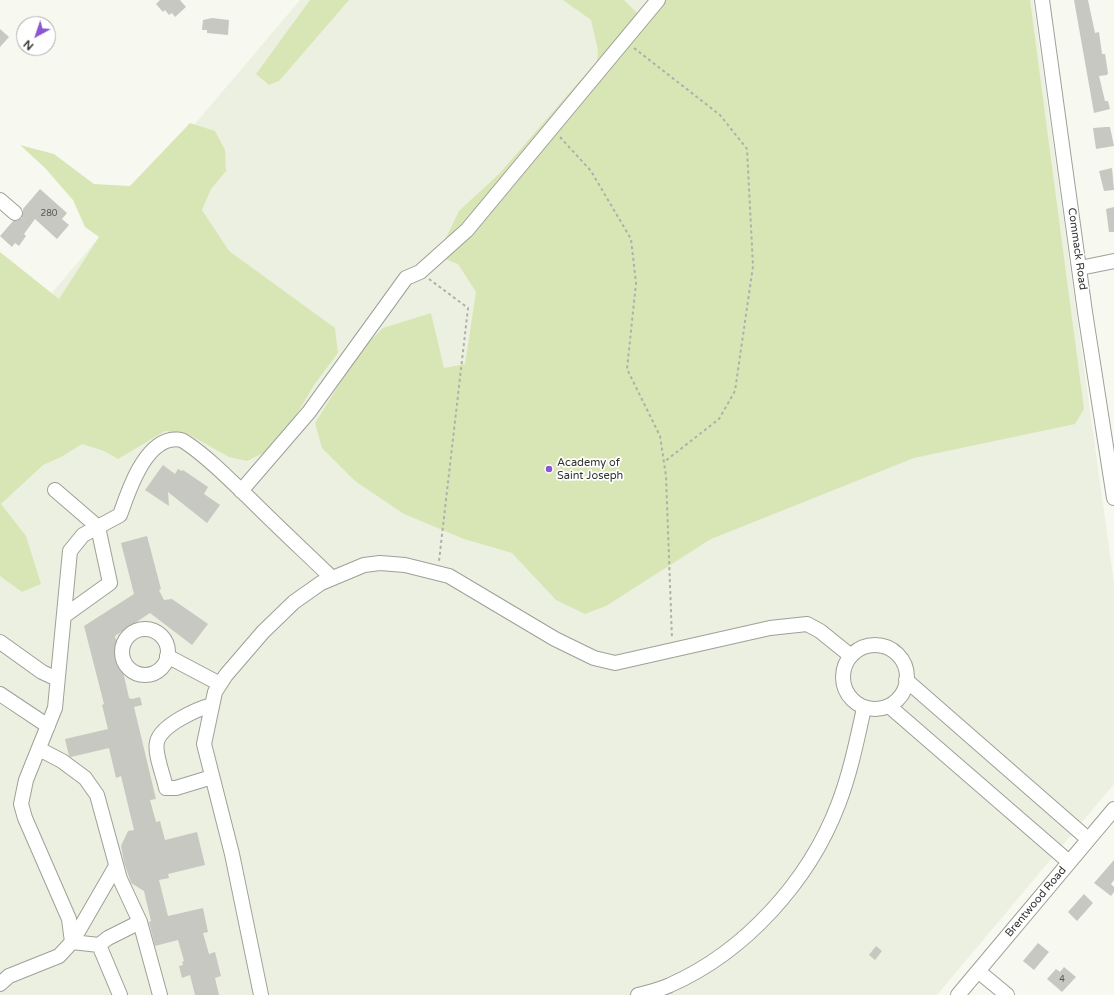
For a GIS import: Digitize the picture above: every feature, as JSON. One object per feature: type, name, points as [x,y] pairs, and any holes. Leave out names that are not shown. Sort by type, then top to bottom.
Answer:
[{"type":"street","points":[[241,491],[309,412],[406,278],[420,272],[467,230],[658,0]]},
{"type":"street","name":"Commack Road","points":[[1042,0],[1113,491]]},
{"type":"street","points":[[0,200],[15,213]]},
{"type":"street","points":[[1080,268],[1114,261]]},
{"type":"street","points":[[72,942],[69,919],[24,818],[21,804],[26,780],[54,708],[70,551],[83,535],[120,515],[128,492],[141,465],[157,447],[163,442],[183,440],[241,491],[332,578]]},
{"type":"street","points":[[56,490],[98,527],[110,583],[64,616]]},
{"type":"street","points":[[261,995],[232,854],[204,744],[215,692],[220,684],[263,632],[294,602],[321,583],[364,565],[380,563],[405,566],[449,576],[555,639],[594,658],[615,663],[770,628],[807,624],[820,631],[850,656]]},
{"type":"street","points":[[0,642],[42,672],[58,678]]},
{"type":"street","points":[[873,645],[885,647],[896,653],[904,663],[906,680],[905,688],[899,699],[889,706],[877,710],[864,708],[853,701],[846,692],[842,679],[844,667],[850,656],[861,648],[873,645]]},
{"type":"street","points":[[167,656],[220,684]]},
{"type":"street","points":[[906,680],[1088,839]]},
{"type":"street","points":[[0,694],[48,726]]},
{"type":"street","points":[[212,705],[197,709],[182,716],[163,733],[157,742],[158,754],[166,788],[176,788],[212,777]]},
{"type":"street","points":[[889,706],[1069,862]]},
{"type":"street","points":[[638,995],[670,986],[718,959],[759,926],[796,881],[826,832],[838,804],[864,708]]},
{"type":"street","points":[[39,749],[62,761],[79,774],[97,795],[120,879],[140,922],[160,995]]},
{"type":"street","name":"Brentwood Road","points":[[958,995],[1114,809]]},
{"type":"street","points":[[0,984],[9,976],[59,956],[72,942],[116,866]]},
{"type":"street","points":[[72,942],[99,945],[108,938],[140,922]]},
{"type":"street","points":[[99,945],[120,995]]},
{"type":"street","points":[[978,971],[1007,995]]},
{"type":"path","points":[[624,40],[720,115],[747,150],[753,266],[735,391],[719,419],[664,462]]},
{"type":"path","points":[[552,129],[591,171],[631,239],[636,283],[627,369],[660,436],[664,462],[673,650]]},
{"type":"path","points":[[420,272],[468,308],[437,573]]},
{"type":"shaded area","name":"Academy of Saint Joseph","points":[[300,0],[1033,0],[1114,583],[1114,784],[937,995],[0,995],[0,354]]},
{"type":"green space","points":[[310,0],[349,0],[279,81],[269,85],[256,74]]},
{"type":"green space","points":[[563,0],[624,0],[638,14],[662,0],[1030,0],[1084,409],[1075,424],[914,458],[711,539],[606,606],[585,614],[556,600],[512,553],[464,539],[404,514],[355,481],[322,448],[315,423],[360,351],[383,328],[431,313],[444,368],[465,364],[476,292],[458,264],[437,256],[459,211],[499,174],[597,61],[598,50],[591,20]]},
{"type":"green space","points":[[190,123],[215,131],[225,150],[226,171],[211,189],[202,210],[229,251],[335,328],[338,353],[314,385],[278,446],[247,461],[229,457],[188,434],[165,431],[118,459],[104,451],[82,444],[61,457],[43,465],[1,504],[26,536],[41,584],[22,592],[0,576],[0,252],[59,299],[99,237],[85,227],[73,200],[45,168],[20,145],[54,154],[94,184],[130,186]]},
{"type":"building","points":[[160,0],[180,0],[186,7],[175,17],[172,13],[169,15],[165,10],[163,12],[156,4]]},
{"type":"building","points":[[1074,0],[1088,0],[1095,33],[1099,32],[1102,54],[1105,54],[1108,73],[1107,75],[1099,76],[1105,101],[1108,101],[1110,109],[1094,113]]},
{"type":"building","points":[[212,18],[229,20],[228,35],[207,33],[207,30],[202,30],[203,20]]},
{"type":"building","points":[[0,29],[9,37],[0,47]]},
{"type":"building","points":[[1110,127],[1114,146],[1096,149],[1093,128]]},
{"type":"building","points":[[1112,168],[1114,190],[1104,191],[1099,171]]},
{"type":"building","points":[[40,189],[67,213],[62,219],[69,225],[57,239],[35,219],[24,234],[26,236],[19,246],[15,243],[12,247],[0,236],[13,221],[17,221],[22,218],[23,209]]},
{"type":"building","points":[[1114,207],[1114,232],[1109,232],[1106,209]]},
{"type":"building","points":[[163,465],[175,474],[178,469],[183,470],[208,487],[204,494],[220,505],[207,523],[168,492],[169,506],[145,490]]},
{"type":"building","points":[[147,536],[161,589],[159,590],[164,600],[172,599],[208,624],[192,645],[150,613],[115,636],[129,698],[132,699],[140,697],[142,705],[134,707],[156,799],[150,800],[156,822],[160,821],[165,840],[197,832],[205,865],[168,874],[169,878],[159,880],[168,916],[203,908],[208,932],[203,933],[209,954],[215,952],[221,976],[215,978],[219,995],[195,995],[190,975],[182,978],[179,966],[183,965],[182,962],[184,961],[178,940],[155,946],[144,891],[131,883],[124,862],[121,846],[128,831],[134,830],[121,776],[116,778],[109,748],[71,757],[69,756],[65,739],[108,729],[102,705],[104,704],[84,626],[134,594],[121,543]]},
{"type":"building","points":[[1114,860],[1114,880],[1111,884],[1114,887],[1114,892],[1111,896],[1094,883]]},
{"type":"building","points":[[1084,894],[1093,903],[1077,921],[1068,912]]},
{"type":"building","points":[[1038,943],[1049,952],[1034,970],[1023,961]]},
{"type":"building","points":[[876,946],[882,951],[875,960],[869,955]]},
{"type":"building","points":[[1064,967],[1076,977],[1062,992],[1047,979],[1056,969],[1060,972]]},
{"type":"place","name":"Academy of Saint Joseph","points":[[549,469]]}]
